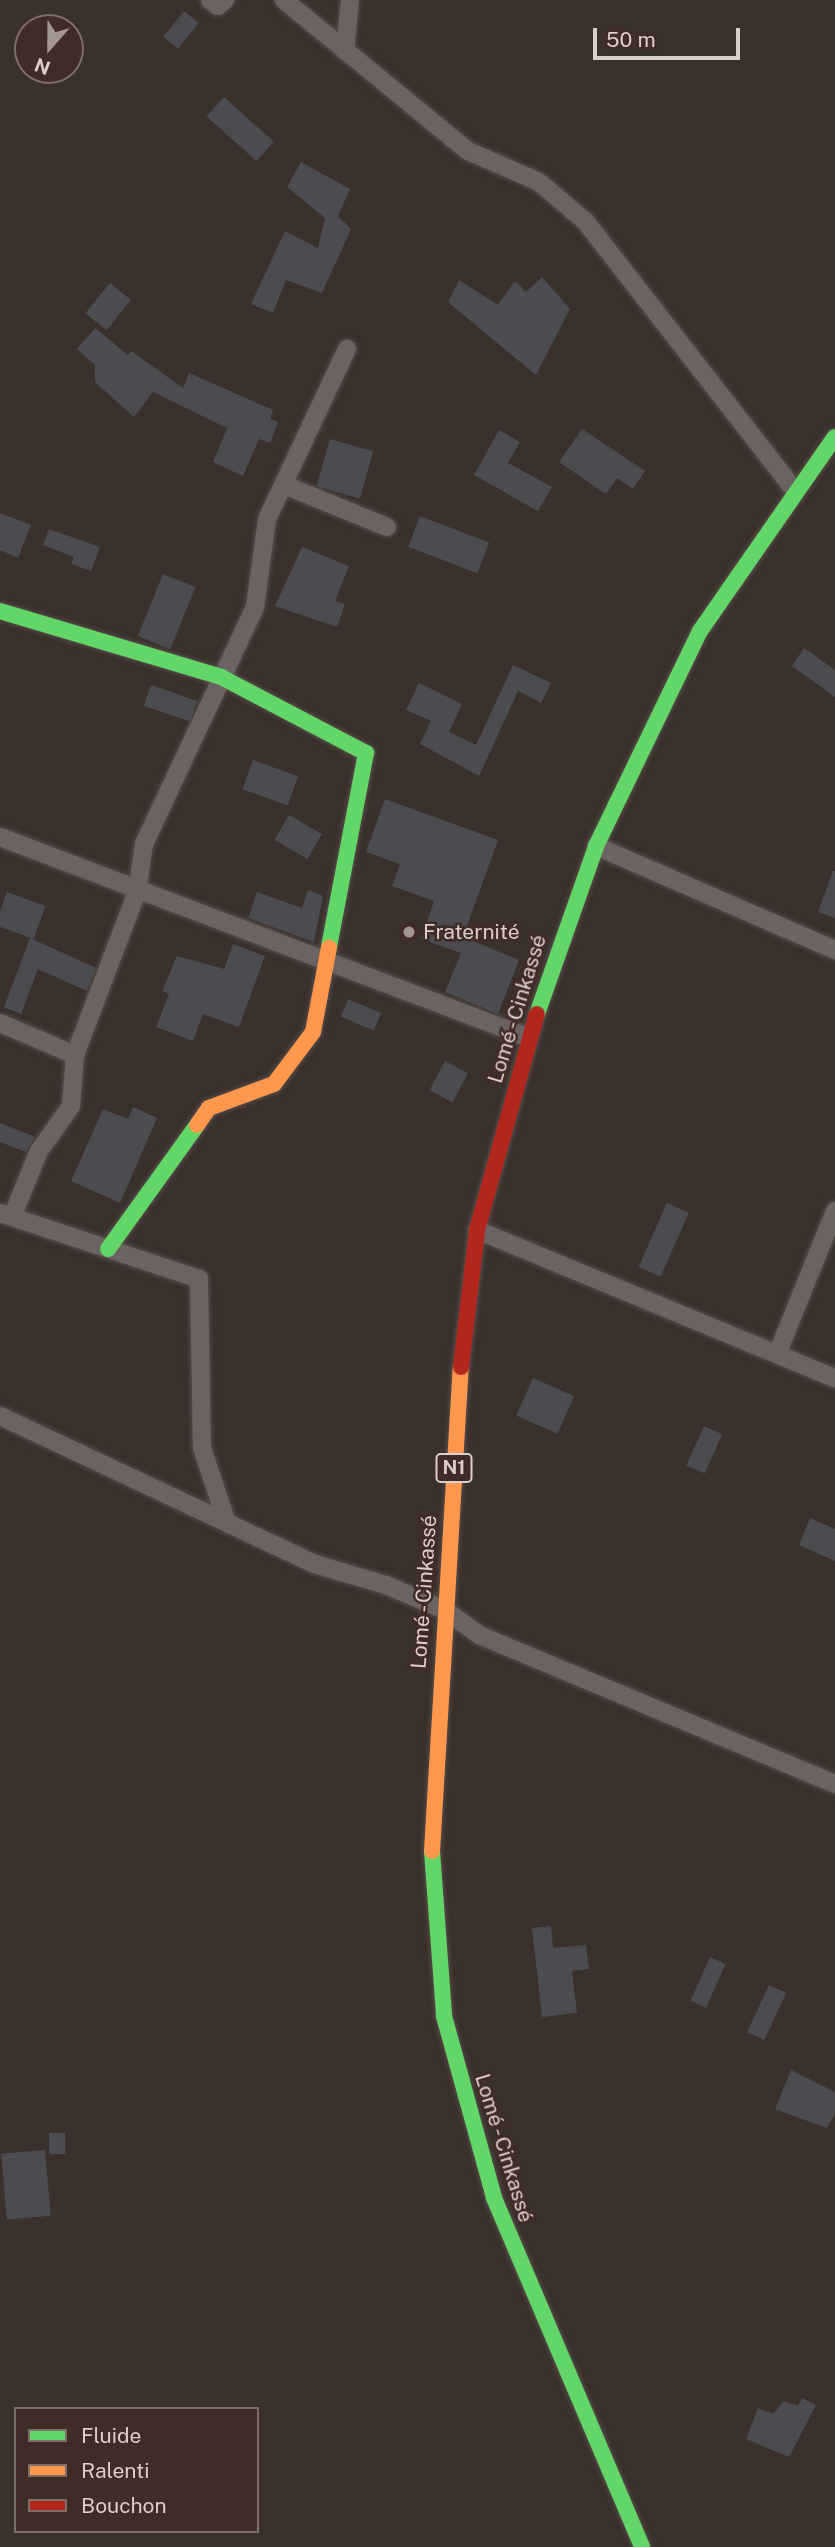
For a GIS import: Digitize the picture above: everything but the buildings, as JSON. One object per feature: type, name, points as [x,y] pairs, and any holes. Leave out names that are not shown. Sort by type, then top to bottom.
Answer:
[{"type":"main road","name":"Lomé - Cinkassé","points":[[642,2547],[520,2268],[494,2198],[444,2016],[431,1840],[461,1347],[477,1230],[529,1038],[596,846],[700,631],[835,437]]},
{"type":"main road","points":[[0,611],[221,677],[366,753],[330,962],[313,1032],[274,1084],[209,1108],[108,1249]]},
{"type":"street","points":[[210,0],[218,6],[225,0]]},
{"type":"street","points":[[284,0],[468,151],[539,181],[585,221],[795,491]]},
{"type":"street","points":[[345,51],[350,0]]},
{"type":"street","points":[[226,1520],[202,1448],[199,1279],[6,1215],[40,1151],[71,1106],[75,1055],[136,891],[144,845],[255,607],[267,519],[287,486],[347,349]]},
{"type":"street","points":[[287,486],[387,527]]},
{"type":"street","points":[[0,837],[136,891],[529,1038]]},
{"type":"street","points":[[596,846],[835,950]]},
{"type":"street","points":[[0,1023],[75,1055]]},
{"type":"street","points":[[778,1352],[835,1211]]},
{"type":"street","points":[[477,1230],[778,1352],[835,1378]]},
{"type":"street","points":[[0,1416],[226,1520],[314,1564],[386,1585],[445,1610],[479,1635],[835,1784]]},
{"type":"traffic: fast","points":[[537,1014],[596,846],[700,631],[835,437]]},
{"type":"traffic: fast","points":[[0,611],[221,677],[366,753],[329,947]]},
{"type":"traffic: fast","points":[[108,1249],[197,1125]]},
{"type":"traffic: fast","points":[[432,1851],[444,2016],[494,2198],[642,2547]]},
{"type":"traffic: slow","points":[[197,1125],[209,1108],[274,1084],[313,1032],[329,947]]},
{"type":"traffic: slow","points":[[432,1851],[461,1367]]},
{"type":"traffic: jam","points":[[461,1367],[477,1230],[537,1014]]},
{"type":"place","name":"Fraternité","points":[[409,932]]}]
